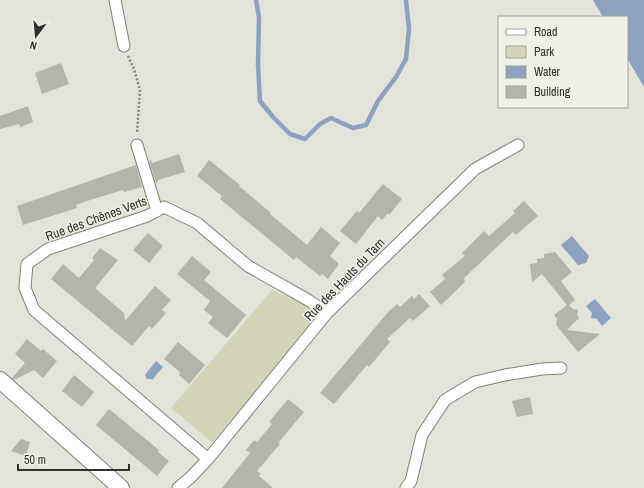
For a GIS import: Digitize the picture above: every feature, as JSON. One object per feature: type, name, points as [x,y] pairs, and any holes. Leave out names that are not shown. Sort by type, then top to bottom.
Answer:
[{"type":"street","points":[[115,0],[124,46]]},
{"type":"street","points":[[137,145],[157,210]]},
{"type":"street","name":"Rue des Hauts du Tarn","points":[[178,488],[208,459],[327,313],[475,169],[518,145]]},
{"type":"street","name":"Rue des Chênes Verts","points":[[208,459],[34,310],[25,288],[26,264],[48,249],[147,216],[164,207],[197,223],[248,266],[308,300],[327,313]]},
{"type":"street","points":[[406,488],[411,481],[422,435],[445,400],[475,382],[505,375],[542,369],[561,368]]},
{"type":"street","points":[[0,380],[121,488]]},
{"type":"path","points":[[124,46],[134,69],[140,90],[137,122],[137,145]]},
{"type":"green space","points":[[272,290],[308,306],[311,325],[212,442],[171,408]]},
{"type":"water","points":[[593,0],[644,0],[644,87],[628,60],[628,16],[602,16]]},
{"type":"water","points":[[572,236],[589,256],[586,263],[578,265],[561,245]]},
{"type":"water","points":[[595,299],[611,318],[602,326],[597,319],[591,318],[592,313],[586,306]]},
{"type":"water","points":[[156,361],[163,367],[152,380],[147,379],[145,375]]},
{"type":"building","points":[[61,63],[69,84],[42,94],[35,73]]},
{"type":"building","points":[[28,106],[33,122],[20,127],[19,124],[0,129],[0,116]]},
{"type":"building","points":[[179,154],[185,172],[158,180],[156,183],[149,161],[151,160],[152,163]]},
{"type":"building","points":[[209,160],[240,185],[239,186],[271,213],[270,214],[307,245],[321,227],[340,243],[330,256],[339,264],[328,279],[322,274],[320,276],[296,257],[294,260],[220,199],[222,196],[197,176]]},
{"type":"building","points":[[136,165],[142,187],[124,192],[123,190],[87,201],[76,205],[77,208],[23,225],[17,206]]},
{"type":"building","points":[[383,184],[402,199],[389,215],[388,213],[382,220],[378,216],[356,244],[340,231],[357,211],[359,213]]},
{"type":"building","points":[[524,201],[538,216],[516,235],[513,232],[464,278],[465,282],[441,305],[430,292],[445,279],[442,275],[465,256],[462,253],[484,231],[489,236],[515,213],[513,211]]},
{"type":"building","points":[[148,233],[163,246],[149,263],[133,250]]},
{"type":"building","points":[[100,248],[118,260],[95,288],[124,313],[125,321],[155,286],[171,300],[162,310],[166,313],[152,329],[149,326],[132,346],[51,279],[63,264],[79,278],[94,260],[92,258]]},
{"type":"building","points":[[555,252],[572,272],[561,281],[575,300],[569,305],[573,309],[578,310],[577,315],[579,318],[567,330],[600,334],[578,352],[556,325],[557,319],[554,315],[567,305],[542,274],[532,282],[530,264],[537,263],[537,259],[544,258],[544,254]]},
{"type":"building","points":[[192,256],[211,272],[204,280],[246,315],[227,338],[208,323],[213,317],[204,310],[210,301],[177,274]]},
{"type":"building","points":[[419,294],[430,306],[413,321],[410,318],[387,339],[390,342],[369,367],[367,365],[334,404],[320,393],[389,311],[397,304],[400,307],[412,296],[414,299]]},
{"type":"building","points":[[27,339],[41,351],[43,349],[57,361],[43,378],[34,370],[14,380],[12,378],[25,363],[15,354]]},
{"type":"building","points":[[178,342],[205,365],[189,384],[179,375],[180,372],[164,359]]},
{"type":"building","points":[[74,375],[94,392],[82,407],[62,391]]},
{"type":"building","points":[[530,397],[533,414],[517,417],[512,401]]},
{"type":"building","points":[[288,399],[304,412],[257,471],[261,474],[259,476],[273,488],[222,488],[250,453],[246,450],[254,440],[257,442],[272,424],[269,422]]},
{"type":"building","points":[[109,409],[159,450],[158,452],[169,461],[157,476],[96,425]]},
{"type":"building","points":[[21,439],[30,442],[26,456],[11,451]]},
{"type":"waterway","points":[[256,0],[259,17],[258,65],[260,101],[290,134],[305,139],[320,124],[331,118],[353,128],[366,125],[378,101],[396,77],[406,59],[409,29],[406,0]]}]
